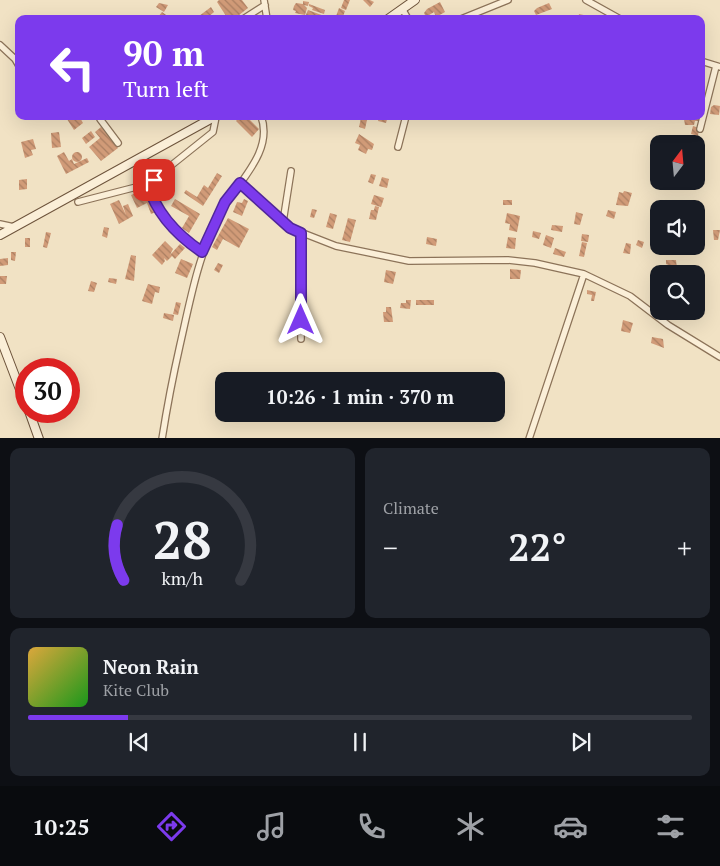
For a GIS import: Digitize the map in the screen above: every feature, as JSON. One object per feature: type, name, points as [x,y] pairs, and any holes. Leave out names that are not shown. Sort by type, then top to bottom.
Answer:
[{"type":"main road","points":[[395,15],[415,0]]},
{"type":"main road","points":[[0,235],[209,120]]},
{"type":"main road","points":[[0,337],[15,376]]},
{"type":"main road","points":[[33,423],[39,438]]},
{"type":"street","points":[[471,15],[508,0]]},
{"type":"street","points":[[586,0],[613,15]]},
{"type":"street","points":[[248,15],[265,2]]},
{"type":"street","points":[[265,2],[267,15]]},
{"type":"street","points":[[403,10],[406,15]]},
{"type":"street","points":[[0,45],[15,59]]},
{"type":"street","points":[[705,62],[718,67],[705,112]]},
{"type":"street","points":[[102,120],[118,142]]},
{"type":"street","points":[[78,202],[148,184],[213,132],[215,120]]},
{"type":"street","points":[[162,438],[174,368],[202,252],[225,202],[248,174],[261,148],[265,134],[263,120]]},
{"type":"street","points":[[398,147],[405,120]]},
{"type":"street","points":[[700,129],[703,120]]},
{"type":"street","points":[[283,222],[291,172]]},
{"type":"street","points":[[240,183],[290,228],[336,246],[402,260],[508,260],[553,266],[584,274],[630,296],[668,325],[720,357]]},
{"type":"street","points":[[148,184],[152,199],[164,217],[174,229],[202,252]]},
{"type":"street","points":[[0,224],[14,227]]},
{"type":"street","points":[[301,233],[301,339]]},
{"type":"street","points":[[529,438],[584,274]]},
{"type":"building","points":[[219,0],[242,0],[248,8],[239,15],[225,15],[217,2]]},
{"type":"building","points":[[344,0],[350,0],[346,10],[341,8]]},
{"type":"building","points":[[363,0],[370,0],[374,2],[370,7]]},
{"type":"building","points":[[303,1],[309,2],[308,6],[304,5],[307,8],[305,15],[295,13],[296,11],[293,10],[296,3],[303,4]]},
{"type":"building","points":[[440,2],[445,12],[440,15],[435,15],[434,12],[425,15],[424,13],[427,9]]},
{"type":"building","points":[[159,3],[168,5],[164,12],[156,7]]},
{"type":"building","points":[[549,3],[552,9],[536,15],[534,11],[537,8]]},
{"type":"building","points":[[309,4],[325,10],[324,14],[312,10],[313,8]]},
{"type":"building","points":[[211,7],[214,12],[211,15],[200,15]]},
{"type":"building","points":[[339,8],[345,11],[344,15],[336,15]]},
{"type":"building","points":[[308,10],[322,15],[306,15]]},
{"type":"building","points":[[714,105],[720,106],[719,115],[710,114],[711,107]]},
{"type":"building","points":[[68,120],[81,120],[83,123],[74,130]]},
{"type":"building","points":[[250,120],[259,129],[252,137],[236,121]]},
{"type":"building","points":[[361,120],[367,120],[365,129],[359,127]]},
{"type":"building","points":[[378,120],[387,120],[386,123]]},
{"type":"building","points":[[684,120],[699,120],[695,121],[694,125],[685,125]]},
{"type":"building","points":[[693,126],[699,128],[698,135],[691,134]]},
{"type":"building","points":[[101,127],[118,148],[101,161],[89,147],[100,138],[95,132]]},
{"type":"building","points":[[91,131],[95,137],[86,144],[82,138]]},
{"type":"building","points":[[59,132],[61,147],[52,148],[51,133]]},
{"type":"building","points":[[359,134],[374,144],[372,150],[368,149],[366,154],[358,150],[360,145],[355,143]]},
{"type":"building","points":[[33,139],[36,149],[31,150],[33,155],[25,158],[21,142]]},
{"type":"building","points":[[64,152],[69,161],[72,159],[74,164],[87,158],[89,162],[66,174],[57,156]]},
{"type":"building","points":[[77,152],[82,157],[77,162],[72,157]]},
{"type":"building","points":[[217,173],[222,176],[203,206],[184,193],[186,190],[197,197],[204,185],[208,188]]},
{"type":"building","points":[[371,174],[376,175],[373,184],[368,182]]},
{"type":"building","points":[[382,177],[389,179],[387,188],[379,186]]},
{"type":"building","points":[[27,179],[27,189],[19,190],[19,180]]},
{"type":"building","points":[[146,189],[156,212],[151,214],[147,203],[137,208],[131,195]]},
{"type":"building","points":[[624,191],[632,193],[628,206],[616,205],[619,192],[623,193]]},
{"type":"building","points":[[374,195],[384,198],[381,207],[371,204]]},
{"type":"building","points":[[175,199],[200,214],[189,233],[182,228],[189,216],[171,206]]},
{"type":"building","points":[[244,199],[248,201],[242,216],[233,212],[237,202],[242,203]]},
{"type":"building","points":[[119,200],[126,215],[123,206],[128,204],[133,216],[119,224],[110,204]]},
{"type":"building","points":[[503,200],[512,200],[512,205],[503,205]]},
{"type":"building","points":[[375,206],[379,207],[376,220],[369,219],[371,210],[374,210]]},
{"type":"building","points":[[312,209],[317,210],[314,218],[310,217]]},
{"type":"building","points":[[608,210],[616,212],[614,219],[606,216]]},
{"type":"building","points":[[576,212],[583,214],[580,225],[574,224]]},
{"type":"building","points":[[330,213],[337,215],[333,229],[326,227]]},
{"type":"building","points":[[507,213],[520,216],[517,232],[509,230],[510,224],[505,223]]},
{"type":"building","points":[[228,218],[249,229],[239,248],[223,239],[217,250],[212,247]]},
{"type":"building","points":[[348,218],[356,220],[350,242],[342,240]]},
{"type":"building","points":[[552,225],[563,226],[562,232],[551,230]]},
{"type":"building","points":[[104,227],[109,228],[107,238],[102,236]]},
{"type":"building","points":[[713,230],[720,230],[718,240],[714,240]]},
{"type":"building","points":[[533,231],[541,233],[539,239],[532,237]]},
{"type":"building","points":[[46,232],[51,233],[47,248],[43,247]]},
{"type":"building","points":[[582,234],[589,235],[588,242],[581,241]]},
{"type":"building","points":[[546,235],[554,238],[551,248],[543,245]]},
{"type":"building","points":[[427,237],[437,239],[436,246],[426,244]]},
{"type":"building","points":[[508,237],[516,238],[515,249],[506,248]]},
{"type":"building","points":[[25,238],[30,238],[30,247],[25,247]]},
{"type":"building","points":[[638,240],[644,242],[642,248],[636,245]]},
{"type":"building","points":[[165,241],[173,249],[170,255],[180,244],[185,248],[175,259],[172,256],[167,261],[164,258],[165,261],[162,265],[152,255]]},
{"type":"building","points":[[582,242],[587,243],[584,257],[579,256]]},
{"type":"building","points":[[626,243],[631,244],[630,254],[623,253]]},
{"type":"building","points":[[555,248],[566,252],[564,257],[553,254]]},
{"type":"building","points":[[11,252],[16,252],[15,261],[11,260]]},
{"type":"building","points":[[131,255],[136,256],[134,281],[125,279]]},
{"type":"building","points":[[8,258],[8,265],[0,266],[0,259]]},
{"type":"building","points":[[181,259],[193,264],[187,278],[175,273]]},
{"type":"building","points":[[666,260],[676,260],[677,265],[666,264]]},
{"type":"building","points":[[218,263],[223,265],[219,273],[214,270]]},
{"type":"building","points":[[510,269],[521,270],[520,279],[510,279]]},
{"type":"building","points":[[386,270],[396,272],[393,284],[384,282]]},
{"type":"building","points":[[0,276],[7,276],[6,284],[0,284]]},
{"type":"building","points":[[109,278],[117,279],[116,284],[108,282]]},
{"type":"building","points":[[91,281],[97,283],[94,292],[88,291]]},
{"type":"building","points":[[148,284],[160,287],[159,293],[155,292],[152,304],[142,301]]},
{"type":"building","points":[[587,290],[596,292],[594,301],[591,301],[592,295],[587,294]]},
{"type":"building","points":[[406,300],[411,300],[410,309],[400,308],[401,303],[406,303]]},
{"type":"building","points":[[416,300],[434,300],[434,305],[416,305]]},
{"type":"building","points":[[176,302],[181,303],[178,315],[173,314]]},
{"type":"building","points":[[386,307],[391,307],[393,322],[384,322],[383,312],[386,312]]},
{"type":"building","points":[[164,313],[174,315],[173,321],[163,318]]},
{"type":"building","points":[[623,320],[633,323],[630,333],[621,331]]},
{"type":"building","points":[[652,337],[663,339],[664,348],[651,343]]},
{"type":"route","points":[[154,180],[148,184],[152,199],[164,217],[174,229],[202,252],[225,202],[240,183],[290,228],[301,233],[301,320]]}]
